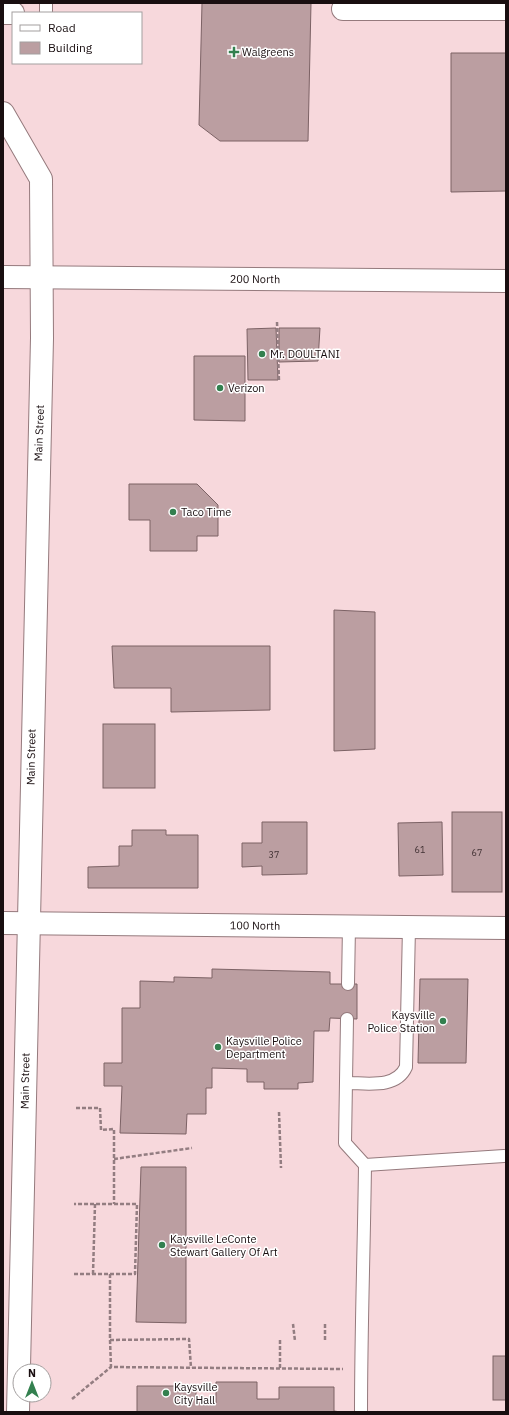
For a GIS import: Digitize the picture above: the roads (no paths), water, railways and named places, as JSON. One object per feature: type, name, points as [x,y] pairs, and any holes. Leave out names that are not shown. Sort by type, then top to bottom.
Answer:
[{"type":"main road","points":[[343,9],[506,9]]},
{"type":"main road","name":"Main Street","points":[[3,113],[41,179],[42,338],[18,1412]]},
{"type":"main road","name":"200 North","points":[[3,277],[506,281]]},
{"type":"main road","name":"100 North","points":[[3,923],[506,928]]},
{"type":"lane","points":[[348,984],[349,926]]},
{"type":"lane","points":[[347,1083],[382,1083],[395,1080],[403,1075],[406,1067],[409,926]]},
{"type":"lane","points":[[347,1019],[345,1144],[365,1165],[361,1326],[361,1412]]},
{"type":"lane","points":[[365,1165],[504,1156]]},
{"type":"place","name":"Walgreens","points":[[234,52]]},
{"type":"place","name":"Mr. DOULTANI","points":[[262,354]]},
{"type":"place","name":"Verizon","points":[[220,388]]},
{"type":"place","name":"Taco Time","points":[[173,512]]},
{"type":"place","name":"Kaysville Police Station","points":[[443,1021]]},
{"type":"place","name":"Kaysville Police Department","points":[[218,1047]]},
{"type":"place","name":"Kaysville LeConte Stewart Gallery Of Art","points":[[162,1245]]},
{"type":"place","name":"Kaysville City Hall","points":[[166,1393]]}]
